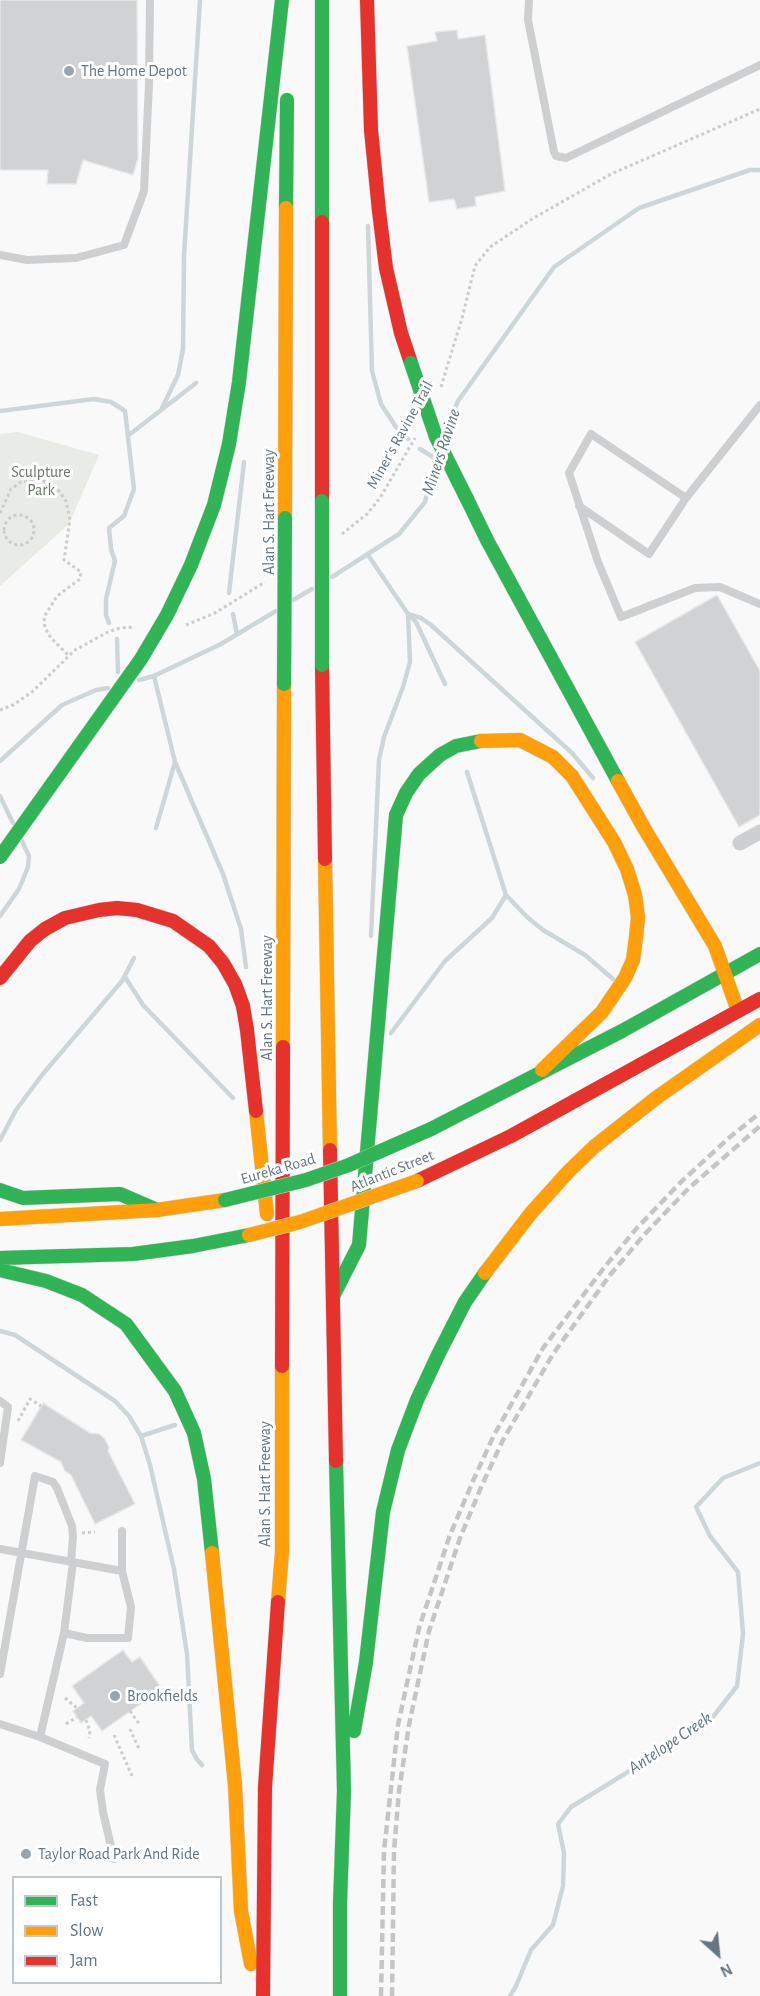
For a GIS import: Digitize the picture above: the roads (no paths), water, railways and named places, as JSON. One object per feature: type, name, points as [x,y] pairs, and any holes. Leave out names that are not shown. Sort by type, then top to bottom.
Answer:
[{"type":"main road","name":"Alan S. Hart Freeway","points":[[263,1996],[265,1786],[282,1552],[285,0]]},
{"type":"main road","points":[[0,857],[141,659],[167,615],[191,565],[214,505],[229,444],[238,392],[285,0]]},
{"type":"main road","points":[[322,0],[322,665],[332,1300],[344,1791],[340,1903],[340,1996]]},
{"type":"main road","points":[[367,0],[371,130],[386,268],[401,333],[435,437],[487,540],[644,828],[716,946],[738,1011]]},
{"type":"main road","points":[[332,1300],[359,1245],[396,816],[419,774],[441,755],[456,746],[479,741],[520,740],[553,757],[572,776],[614,842],[627,869],[635,895],[638,917],[636,937],[633,960],[625,978],[602,1012],[542,1070]]},
{"type":"main road","points":[[0,978],[17,955],[45,929],[65,918],[81,913],[117,908],[137,910],[173,921],[209,946],[223,963],[235,984],[248,1030],[282,1350]]},
{"type":"main road","points":[[542,1070],[622,1031],[760,954]]},
{"type":"main road","name":"Atlantic Street","points":[[0,1257],[133,1254],[193,1246],[300,1222],[376,1197],[417,1181],[511,1136],[760,999]]},
{"type":"main road","points":[[344,1791],[366,1662],[383,1512],[402,1440],[417,1400],[451,1328],[495,1258],[531,1212],[569,1171],[624,1122],[760,1025]]},
{"type":"main road","name":"Eureka Road","points":[[0,1219],[157,1210],[225,1200],[306,1180],[349,1165],[430,1129],[542,1070]]},
{"type":"main road","points":[[0,1190],[23,1198],[120,1194],[157,1210]]},
{"type":"main road","points":[[0,1270],[46,1281],[82,1295],[126,1324],[175,1391],[194,1433],[204,1479],[220,1626],[235,1785],[242,1911],[257,1996]]},
{"type":"street","points":[[740,843],[760,832]]},
{"type":"lane","points":[[0,255],[27,260],[76,258],[124,245],[144,191],[150,0]]},
{"type":"lane","points":[[529,0],[528,20],[550,137],[556,156],[566,158],[760,65]]},
{"type":"lane","points":[[579,506],[649,554],[686,498],[760,405]]},
{"type":"lane","points":[[686,498],[591,434],[569,473],[598,562],[621,617],[695,588],[720,587],[760,604]]},
{"type":"lane","points":[[0,1401],[8,1407],[0,1463]]},
{"type":"lane","points":[[0,1674],[35,1476],[53,1482],[57,1488],[72,1526],[73,1537],[64,1634],[40,1737]]},
{"type":"lane","points":[[64,1634],[87,1638],[128,1638],[131,1607],[122,1570],[122,1531]]},
{"type":"lane","points":[[0,1549],[122,1570]]},
{"type":"lane","points":[[0,1724],[40,1737],[105,1764],[100,1790],[114,1859]]},
{"type":"waterway","points":[[162,408],[178,375],[183,349],[184,256],[200,0]]},
{"type":"waterway","name":"Miners Ravine","points":[[445,431],[458,401],[554,267],[639,208],[750,170],[760,170]]},
{"type":"waterway","points":[[368,226],[372,371],[381,404],[396,427],[408,439]]},
{"type":"waterway","points":[[129,435],[196,383]]},
{"type":"waterway","points":[[0,411],[94,399],[111,402],[125,411],[134,489],[124,516],[109,528],[115,561],[106,599],[106,615],[109,623]]},
{"type":"waterway","points":[[420,449],[433,457]]},
{"type":"waterway","name":"Miners Ravine","points":[[332,577],[399,534],[425,502],[436,459]]},
{"type":"waterway","points":[[229,593],[244,462]]},
{"type":"waterway","points":[[368,555],[408,614],[416,622],[445,684]]},
{"type":"waterway","name":"Miners Ravine","points":[[293,600],[312,589]]},
{"type":"waterway","name":"Miners Ravine","points":[[139,680],[154,676],[221,644],[276,611]]},
{"type":"waterway","points":[[233,614],[237,634]]},
{"type":"waterway","points":[[371,936],[379,760],[384,737],[410,662],[408,614],[421,618],[431,625],[572,753],[593,778]]},
{"type":"waterway","points":[[117,639],[118,672]]},
{"type":"waterway","points":[[154,676],[175,762],[156,828]]},
{"type":"waterway","name":"Miners Ravine","points":[[0,761],[62,705],[96,690],[108,688]]},
{"type":"waterway","points":[[175,762],[223,874],[241,929],[246,967]]},
{"type":"waterway","points":[[391,1033],[445,961],[492,918],[506,895],[467,772]]},
{"type":"waterway","points":[[0,796],[13,823]]},
{"type":"waterway","points":[[0,916],[19,889],[28,867],[29,856],[22,841]]},
{"type":"waterway","points":[[506,895],[543,930],[585,955],[613,979]]},
{"type":"waterway","points":[[0,1140],[16,1110],[42,1075],[122,981],[134,958]]},
{"type":"waterway","points":[[125,977],[143,1005],[233,1098]]},
{"type":"waterway","points":[[0,1331],[15,1335],[115,1401],[129,1416],[141,1436],[174,1569],[187,1654],[192,1750],[202,1765]]},
{"type":"waterway","points":[[141,1436],[175,1425]]},
{"type":"waterway","name":"Antelope Creek","points":[[510,1996],[531,1950],[553,1925],[563,1886],[564,1853],[558,1824],[571,1807],[709,1722],[737,1686],[743,1634],[738,1572],[710,1536],[696,1507],[723,1478],[760,1463]]},
{"type":"railway","points":[[381,1996],[384,1851],[398,1725],[419,1628],[450,1535],[473,1481],[494,1435],[543,1348],[603,1269],[636,1229],[682,1181],[760,1113]]},
{"type":"railway","points":[[392,1996],[394,1851],[399,1791],[409,1725],[429,1631],[460,1538],[482,1485],[503,1440],[553,1354],[610,1275],[689,1188],[760,1126]]},
{"type":"place","name":"The Home Depot","points":[[69,71]]},
{"type":"place","name":"Brookfields","points":[[115,1696]]},
{"type":"place","name":"Taylor Road Park And Ride","points":[[26,1854]]},
{"type":"park label","name":"Sculpture Park","points":[[41,481]]}]
